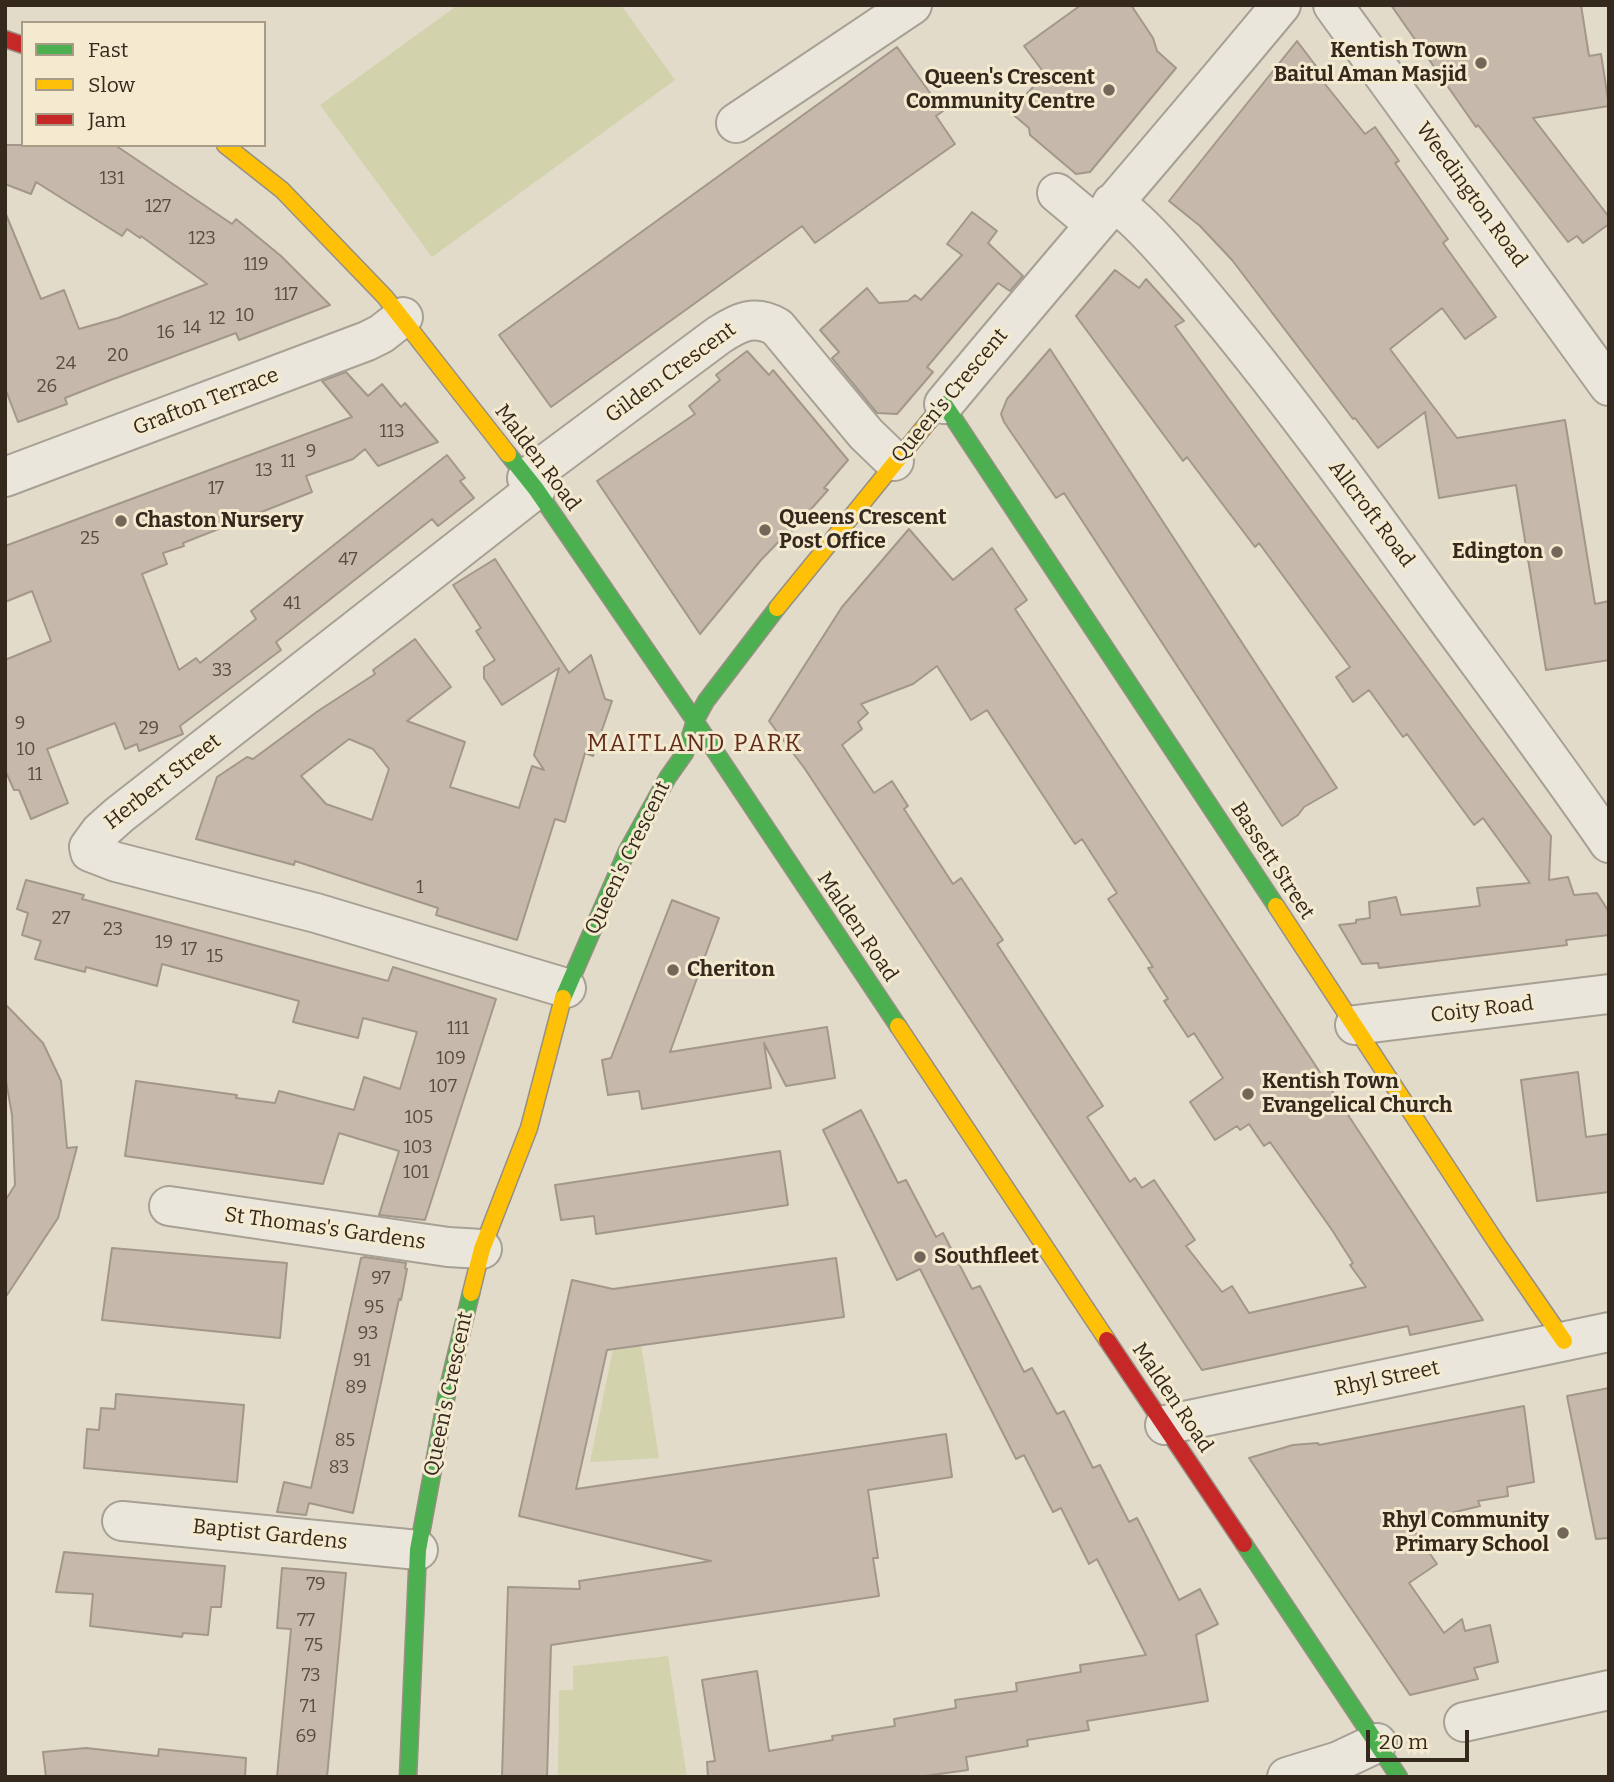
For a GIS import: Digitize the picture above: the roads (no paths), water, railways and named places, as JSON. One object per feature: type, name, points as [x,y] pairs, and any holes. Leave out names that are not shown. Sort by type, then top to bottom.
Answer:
[{"type":"street","points":[[736,123],[912,5]]},
{"type":"street","name":"Queen's Crescent","points":[[408,1777],[418,1550],[448,1388],[482,1249],[529,1128],[566,988],[626,851],[668,777],[685,753],[695,721],[706,701],[731,668],[894,461],[1281,5]]},
{"type":"street","name":"Weedington Road","points":[[1333,5],[1609,386]]},
{"type":"street","name":"Malden Road","points":[[228,147],[282,190],[403,317],[532,483],[695,721],[1399,1777]]},
{"type":"street","name":"Allcroft Road","points":[[1056,193],[1103,214],[1121,207],[1228,327],[1379,525],[1609,843]]},
{"type":"street","name":"Grafton Terrace","points":[[7,472],[366,341],[381,334],[403,317]]},
{"type":"street","name":"Gilden Crescent","points":[[532,483],[719,335],[746,320],[766,320],[777,327],[866,433],[894,461]]},
{"type":"street","name":"Bassett Street","points":[[944,404],[1490,1233],[1564,1341]]},
{"type":"street","name":"Herbert Street","points":[[532,483],[119,815],[100,832],[89,847],[94,855],[116,862],[316,913],[566,988]]},
{"type":"street","name":"Coity Road","points":[[1355,1025],[1609,994]]},
{"type":"street","name":"St Thomas's Gardens","points":[[169,1206],[448,1247],[482,1249]]},
{"type":"street","name":"Rhyl Street","points":[[1165,1425],[1609,1332]]},
{"type":"street","name":"Baptist Gardens","points":[[122,1521],[418,1550]]},
{"type":"street","points":[[1464,1722],[1609,1690]]},
{"type":"street","points":[[1287,1777],[1339,1761],[1377,1743]]},
{"type":"place","name":"Kentish Town Baitul Aman Masjid","points":[[1481,63]]},
{"type":"place","name":"Queen's Crescent Community Centre","points":[[1109,90]]},
{"type":"place","name":"Chaston Nursery","points":[[121,521]]},
{"type":"place","name":"Queens Crescent Post Office","points":[[765,530]]},
{"type":"place","name":"Edington","points":[[1557,552]]},
{"type":"place","name":"Cheriton","points":[[673,970]]},
{"type":"place","name":"Kentish Town Evangelical Church","points":[[1248,1094]]},
{"type":"place","name":"Southfleet","points":[[920,1257]]},
{"type":"place","name":"Rhyl Community Primary School","points":[[1563,1533]]},
{"type":"district","name":"MAITLAND PARK","points":[[695,744]]}]
